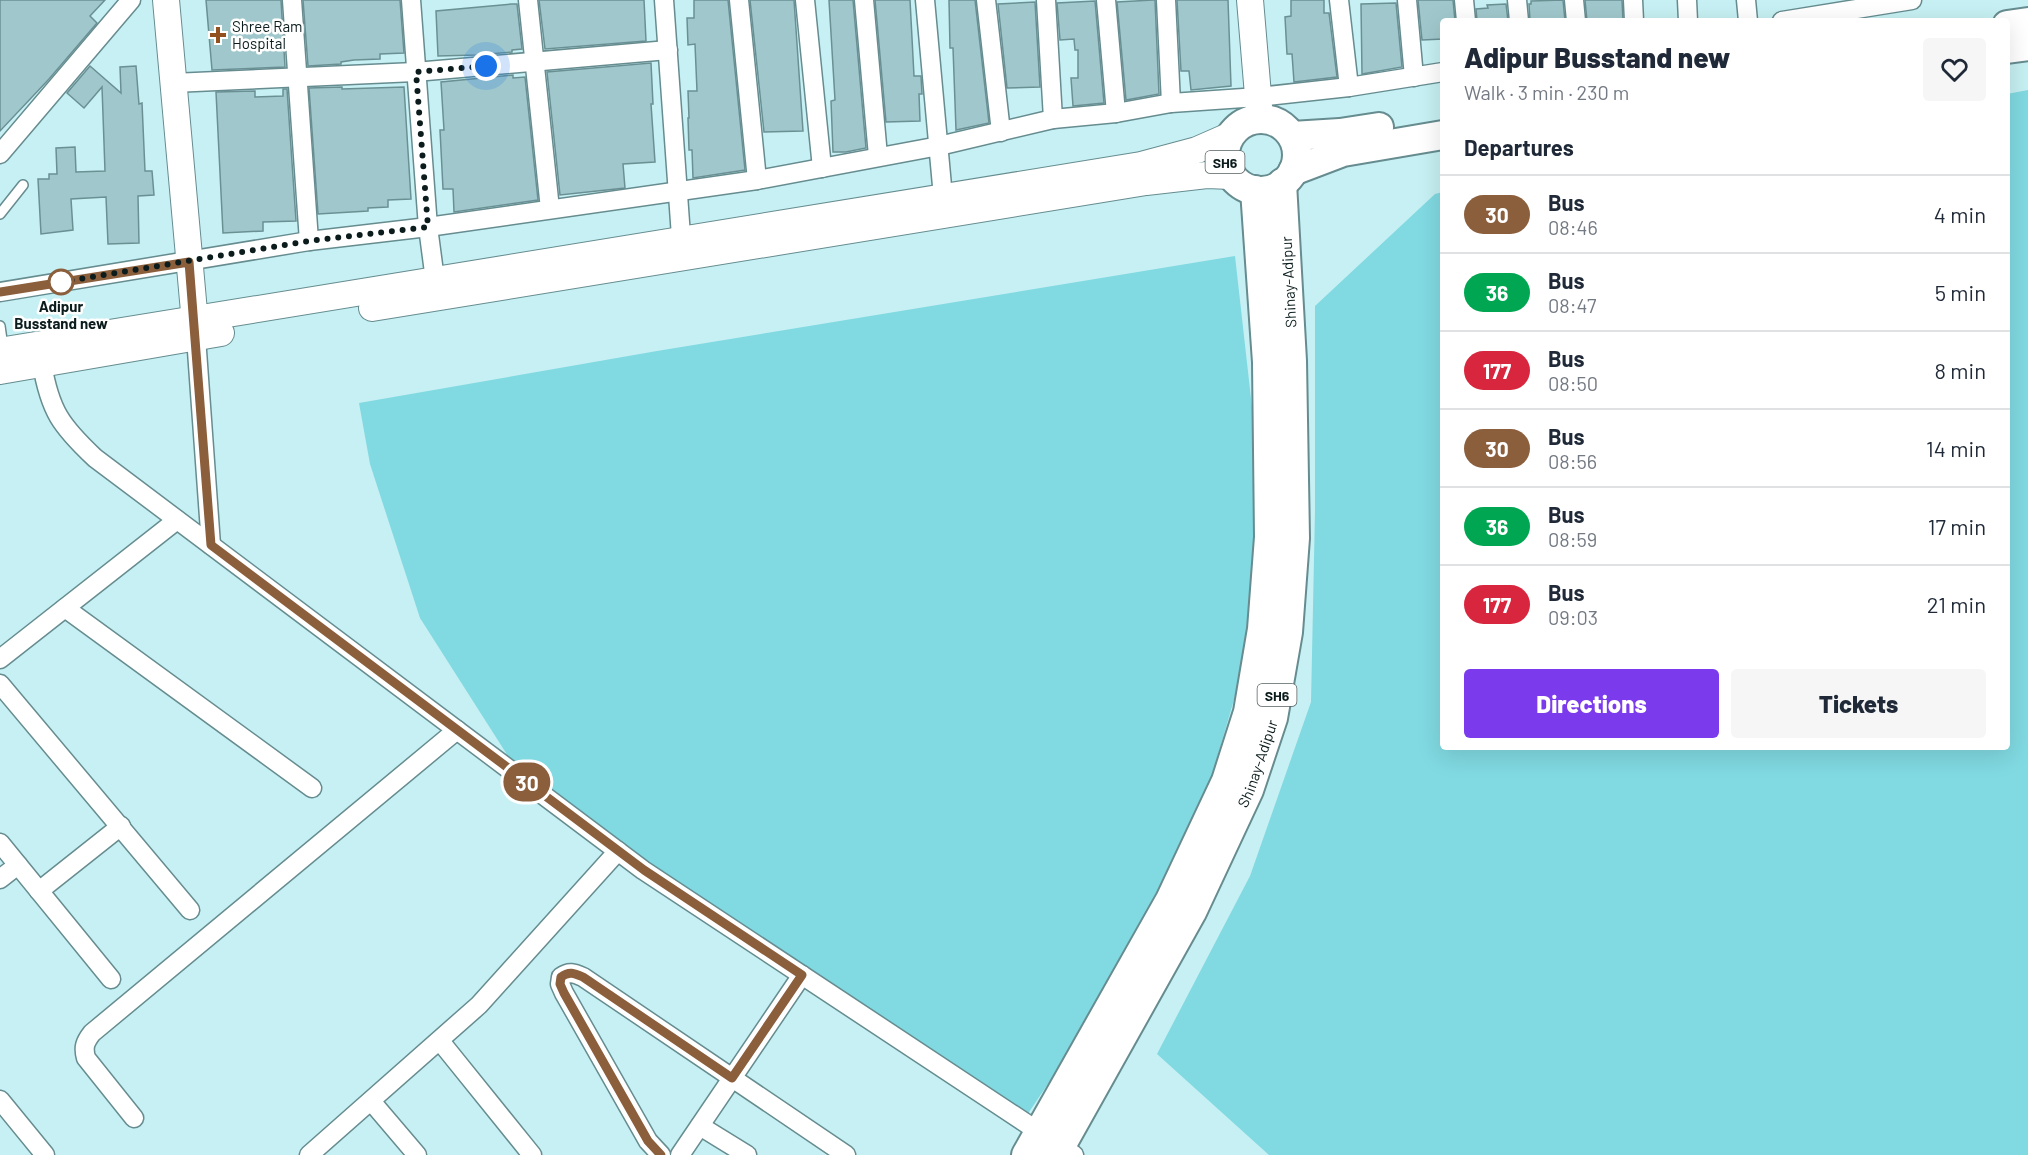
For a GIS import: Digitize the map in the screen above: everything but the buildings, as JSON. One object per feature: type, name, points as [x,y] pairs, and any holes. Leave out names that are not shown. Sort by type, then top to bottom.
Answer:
[{"type":"main road","points":[[166,0],[195,328]]},
{"type":"main road","points":[[1250,0],[1259,108],[1292,136],[1340,133],[1440,117]]},
{"type":"main road","points":[[2010,25],[2028,22]]},
{"type":"main road","points":[[2010,49],[2028,46]]},
{"type":"main road","name":"SH6","points":[[1259,108],[1248,121],[1229,136],[1225,149],[1226,163],[1243,183],[1270,190],[1288,177],[1343,152],[1440,136]]},
{"type":"main road","points":[[2,353],[42,364],[195,328],[435,280],[682,249],[944,197],[1142,165],[1197,150],[1229,136]]},
{"type":"main road","name":"SH6","points":[[1288,177],[1296,154],[1292,136]]},
{"type":"main road","points":[[2,353],[195,328],[682,249],[1146,182],[1208,175],[1243,183]]},
{"type":"main road","name":"Shinay-Adipur","points":[[1052,1149],[1192,912],[1250,790],[1273,718],[1288,632],[1294,538],[1288,177]]},
{"type":"main road","name":"Shinay-Adipur","points":[[1052,1149],[1226,781],[1248,712],[1263,629],[1269,537],[1267,362],[1243,183]]},
{"type":"street","points":[[0,154],[131,0]]},
{"type":"street","points":[[292,0],[309,241]]},
{"type":"street","points":[[411,0],[428,227],[435,280]]},
{"type":"street","points":[[528,0],[550,209]]},
{"type":"street","points":[[664,0],[682,249]]},
{"type":"street","points":[[739,0],[757,180]]},
{"type":"street","points":[[805,0],[822,168]]},
{"type":"street","points":[[864,0],[878,156]]},
{"type":"street","points":[[925,0],[944,197]]},
{"type":"street","points":[[986,0],[1000,132]]},
{"type":"street","points":[[1046,0],[1053,119]]},
{"type":"street","points":[[1106,0],[1116,113]]},
{"type":"street","points":[[1166,0],[1171,103]]},
{"type":"street","points":[[1339,0],[1348,87]]},
{"type":"street","points":[[1407,0],[1414,77]]},
{"type":"street","points":[[1464,0],[1466,18]]},
{"type":"street","points":[[1517,0],[1519,18]]},
{"type":"street","points":[[1574,0],[1576,18]]},
{"type":"street","points":[[1633,0],[1634,18]]},
{"type":"street","points":[[1687,0],[1688,18]]},
{"type":"street","points":[[1746,0],[1748,18]]},
{"type":"street","points":[[1794,18],[1841,6],[1912,0]]},
{"type":"street","points":[[173,83],[416,72],[668,50]]},
{"type":"street","points":[[0,292],[309,241],[428,227],[757,180],[939,146],[1053,119],[1116,113],[1171,103],[1259,108],[1348,87],[1440,73]]},
{"type":"street","points":[[195,328],[211,545]]},
{"type":"street","points":[[42,364],[47,392],[58,418],[95,458],[644,870],[802,975],[1052,1149]]},
{"type":"street","points":[[0,659],[177,520]]},
{"type":"street","points":[[65,608],[312,789]]},
{"type":"street","points":[[0,684],[189,910]]},
{"type":"street","points":[[134,1118],[86,1058],[85,1042],[92,1033],[457,730]]},
{"type":"street","points":[[39,891],[121,826]]},
{"type":"street","points":[[0,843],[111,978]]},
{"type":"street","points":[[309,1155],[440,1041],[495,989],[618,850]]},
{"type":"street","points":[[0,879],[18,865]]},
{"type":"street","points":[[661,1155],[648,1141],[564,993],[560,984],[561,977],[566,974],[574,973],[583,977],[846,1155]]},
{"type":"street","points":[[680,1155],[802,975]]},
{"type":"street","points":[[440,1041],[532,1155]]},
{"type":"street","points":[[0,1100],[45,1155]]},
{"type":"street","points":[[371,1101],[417,1155]]},
{"type":"street","points":[[700,1126],[747,1155]]},
{"type":"lane","points":[[0,214],[22,185]]},
{"type":"shaded area","points":[[2028,90],[2028,1155],[1269,1155],[1157,1054],[1250,876],[1311,702],[1315,512],[1315,306],[1435,194],[1440,193],[1440,750],[2010,750],[2010,93]]},
{"type":"shaded area","points":[[1235,256],[1257,452],[1256,553],[1242,672],[1202,810],[1135,954],[1017,1130],[529,789],[420,618],[370,464],[359,403],[657,351]]},
{"type":"bus line","name":"30","points":[[0,292],[189,262],[211,545],[644,870],[802,975],[732,1078],[583,977],[574,973],[561,977],[560,984],[564,993],[648,1141],[661,1155]]},
{"type":"place","name":"Shree Ram Hospital","points":[[218,35]]},
{"type":"place","name":"Adipur Busstand new","points":[[61,282]]},
{"type":"route","points":[[61,282],[309,241],[428,227],[416,72],[486,66]]}]
